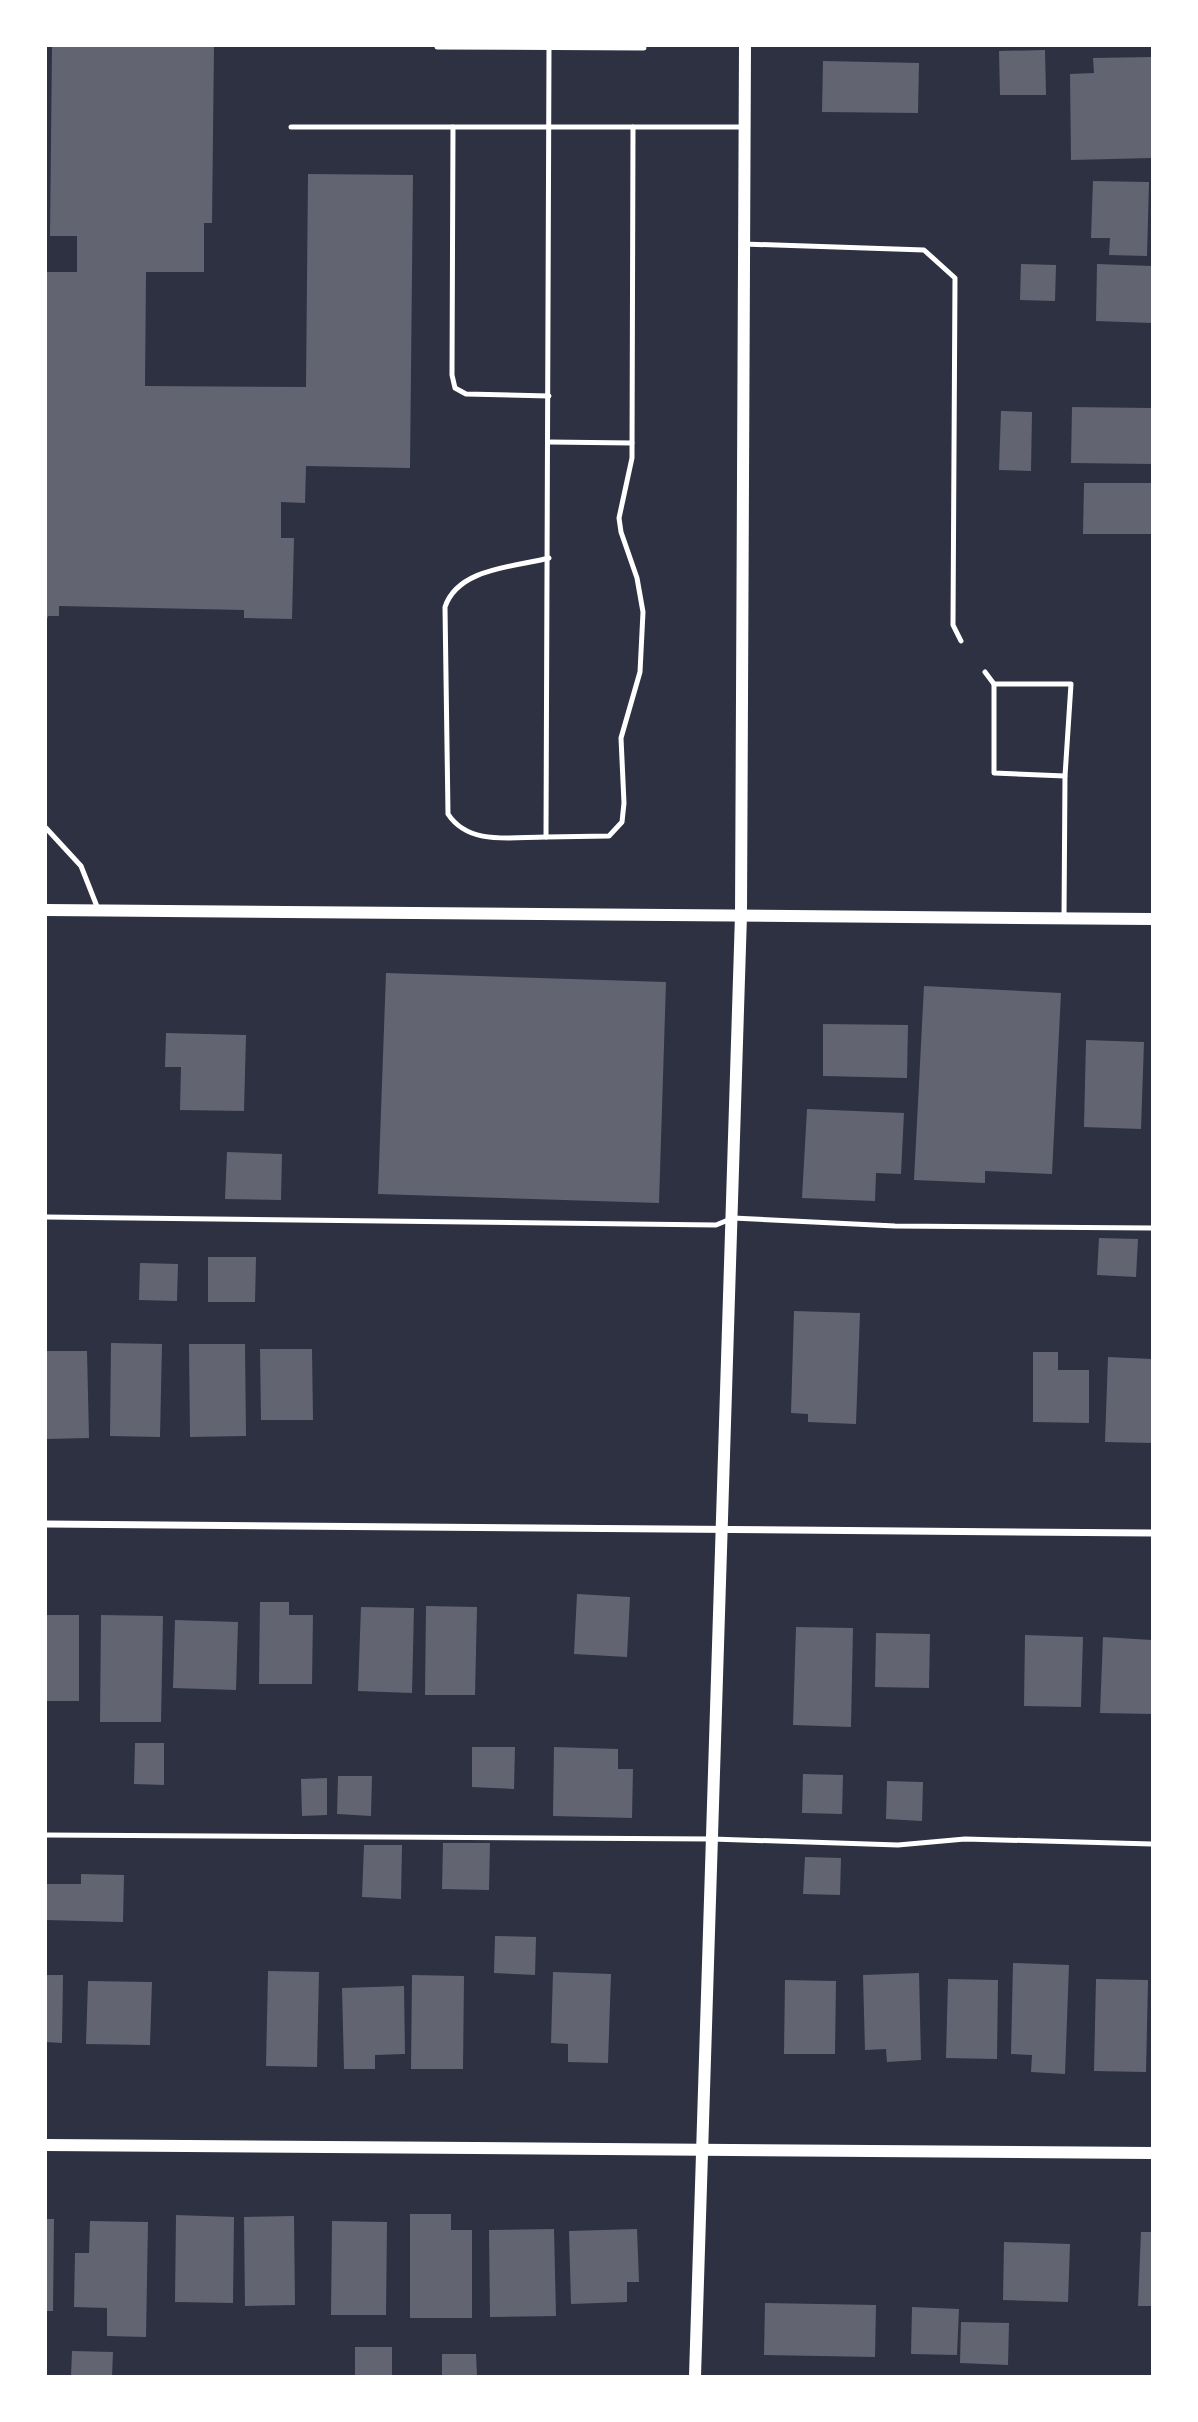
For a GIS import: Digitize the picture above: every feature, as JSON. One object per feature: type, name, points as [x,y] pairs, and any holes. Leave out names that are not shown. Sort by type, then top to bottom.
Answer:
[{"type":"street","points":[[695,2376],[741,915],[745,46]]},
{"type":"street","points":[[46,910],[1153,919]]},
{"type":"street","points":[[46,1524],[1153,1533]]},
{"type":"street","points":[[46,2145],[1153,2153]]},
{"type":"lane","points":[[437,47],[644,48]]},
{"type":"lane","points":[[546,837],[549,48]]},
{"type":"lane","points":[[291,127],[745,128]]},
{"type":"lane","points":[[453,127],[452,375],[455,388],[466,394],[549,396]]},
{"type":"lane","points":[[549,558],[481,574],[460,583],[450,592],[445,607],[448,814],[457,827],[473,835],[609,836],[622,821],[624,803],[621,738],[640,671],[643,612],[637,578],[621,533],[620,518],[630,475],[632,443],[633,128]]},
{"type":"lane","points":[[744,244],[924,250],[955,278],[953,625],[961,641]]},
{"type":"lane","points":[[549,442],[632,443]]},
{"type":"lane","points":[[985,671],[994,684],[994,773],[1065,776]]},
{"type":"lane","points":[[994,684],[1070,684],[1065,776],[1065,918]]},
{"type":"lane","points":[[46,828],[81,866],[98,910]]},
{"type":"lane","points":[[46,1217],[716,1225],[733,1218],[895,1226],[1153,1228]]},
{"type":"lane","points":[[46,1835],[712,1839],[898,1845],[965,1839],[1153,1844]]},
{"type":"building","points":[[52,46],[214,46],[212,223],[204,223],[204,272],[146,272],[145,386],[306,387],[308,174],[413,175],[410,468],[306,466],[305,503],[281,502],[281,538],[294,538],[292,619],[244,618],[244,610],[59,606],[59,616],[48,616],[46,622],[46,272],[77,272],[77,236],[50,236]]},
{"type":"building","points":[[1045,50],[1046,95],[1000,95],[999,51]]},
{"type":"building","points":[[1152,57],[1152,158],[1071,160],[1070,74],[1094,73],[1093,58]]},
{"type":"building","points":[[823,61],[919,63],[918,113],[822,112]]},
{"type":"building","points":[[1093,181],[1149,182],[1147,256],[1109,255],[1110,238],[1091,238]]},
{"type":"building","points":[[1021,264],[1056,265],[1055,301],[1020,300]]},
{"type":"building","points":[[1097,264],[1152,266],[1152,323],[1096,321]]},
{"type":"building","points":[[1072,407],[1152,408],[1152,464],[1071,463]]},
{"type":"building","points":[[1001,411],[1032,412],[1031,471],[999,470]]},
{"type":"building","points":[[1084,483],[1152,483],[1152,534],[1083,534]]},
{"type":"building","points":[[386,973],[666,982],[659,1203],[378,1194]]},
{"type":"building","points":[[924,986],[1061,993],[1052,1174],[985,1171],[985,1183],[914,1180]]},
{"type":"building","points":[[823,1024],[908,1025],[907,1078],[823,1076]]},
{"type":"building","points":[[166,1033],[246,1035],[244,1111],[180,1110],[181,1067],[165,1067]]},
{"type":"building","points":[[1086,1040],[1144,1042],[1141,1129],[1084,1127]]},
{"type":"building","points":[[807,1109],[904,1113],[901,1174],[876,1173],[875,1201],[802,1198]]},
{"type":"building","points":[[227,1152],[282,1154],[281,1200],[225,1199]]},
{"type":"building","points":[[1099,1238],[1138,1239],[1136,1277],[1097,1275]]},
{"type":"building","points":[[208,1257],[256,1257],[255,1302],[208,1302]]},
{"type":"building","points":[[140,1263],[178,1264],[177,1301],[139,1300]]},
{"type":"building","points":[[794,1311],[860,1313],[856,1424],[808,1422],[808,1414],[791,1413]]},
{"type":"building","points":[[111,1343],[162,1344],[160,1437],[110,1436]]},
{"type":"building","points":[[189,1344],[245,1344],[246,1436],[190,1437]]},
{"type":"building","points":[[260,1349],[312,1349],[313,1420],[261,1420]]},
{"type":"building","points":[[46,1351],[87,1351],[89,1438],[46,1439]]},
{"type":"building","points":[[1033,1352],[1058,1352],[1058,1370],[1089,1370],[1089,1423],[1033,1422]]},
{"type":"building","points":[[1108,1357],[1152,1359],[1152,1443],[1105,1442]]},
{"type":"building","points":[[577,1594],[630,1597],[627,1657],[574,1654]]},
{"type":"building","points":[[260,1602],[289,1602],[289,1615],[313,1615],[312,1684],[259,1684]]},
{"type":"building","points":[[426,1606],[477,1607],[475,1695],[425,1695]]},
{"type":"building","points":[[361,1607],[414,1608],[412,1693],[358,1691]]},
{"type":"building","points":[[46,1615],[79,1615],[79,1701],[46,1701]]},
{"type":"building","points":[[101,1615],[163,1616],[161,1722],[100,1722]]},
{"type":"building","points":[[175,1620],[238,1622],[236,1690],[173,1688]]},
{"type":"building","points":[[796,1627],[853,1628],[851,1727],[793,1725]]},
{"type":"building","points":[[876,1633],[930,1634],[929,1688],[875,1687]]},
{"type":"building","points":[[1025,1635],[1083,1637],[1081,1707],[1024,1706]]},
{"type":"building","points":[[1103,1637],[1152,1640],[1152,1714],[1100,1713]]},
{"type":"building","points":[[135,1743],[164,1743],[164,1785],[134,1784]]},
{"type":"building","points":[[472,1747],[515,1747],[514,1789],[472,1787]]},
{"type":"building","points":[[554,1747],[618,1749],[618,1769],[633,1769],[632,1818],[553,1816]]},
{"type":"building","points":[[803,1774],[843,1775],[842,1814],[802,1813]]},
{"type":"building","points":[[338,1776],[372,1776],[371,1816],[337,1814]]},
{"type":"building","points":[[327,1778],[327,1815],[302,1816],[301,1779]]},
{"type":"building","points":[[887,1781],[923,1782],[922,1821],[886,1819]]},
{"type":"building","points":[[443,1843],[490,1843],[489,1890],[442,1889]]},
{"type":"building","points":[[364,1845],[402,1845],[401,1899],[362,1897]]},
{"type":"building","points":[[805,1857],[841,1858],[840,1895],[803,1894]]},
{"type":"building","points":[[81,1874],[124,1875],[123,1922],[46,1920],[46,1884],[81,1884]]},
{"type":"building","points":[[495,1936],[536,1937],[535,1975],[494,1973]]},
{"type":"building","points":[[1013,1963],[1069,1965],[1065,2074],[1031,2072],[1032,2055],[1011,2054]]},
{"type":"building","points":[[268,1971],[319,1972],[317,2067],[266,2066]]},
{"type":"building","points":[[553,1972],[611,1974],[608,2063],[568,2062],[568,2044],[551,2043]]},
{"type":"building","points":[[919,1973],[921,2060],[887,2062],[886,2049],[865,2050],[863,1975]]},
{"type":"building","points":[[46,1975],[63,1975],[62,2043],[46,2042]]},
{"type":"building","points":[[412,1975],[464,1976],[463,2069],[411,2069]]},
{"type":"building","points":[[948,1979],[998,1980],[997,2059],[946,2058]]},
{"type":"building","points":[[1096,1979],[1148,1980],[1146,2072],[1094,2071]]},
{"type":"building","points":[[785,1980],[836,1981],[835,2054],[784,2054]]},
{"type":"building","points":[[88,1981],[152,1982],[150,2045],[86,2044]]},
{"type":"building","points":[[404,1986],[405,2054],[375,2055],[375,2069],[344,2069],[342,1988]]},
{"type":"building","points":[[410,2214],[451,2214],[451,2230],[472,2230],[472,2318],[410,2318]]},
{"type":"building","points":[[176,2215],[234,2217],[233,2303],[175,2302]]},
{"type":"building","points":[[294,2216],[295,2305],[245,2306],[244,2217]]},
{"type":"building","points":[[46,2219],[54,2219],[53,2311],[46,2311]]},
{"type":"building","points":[[90,2221],[148,2222],[146,2337],[107,2336],[107,2308],[74,2307],[75,2253],[89,2253]]},
{"type":"building","points":[[332,2221],[387,2222],[386,2315],[331,2315]]},
{"type":"building","points":[[554,2229],[556,2316],[490,2317],[489,2230]]},
{"type":"building","points":[[637,2229],[639,2282],[627,2282],[627,2302],[571,2304],[569,2231]]},
{"type":"building","points":[[1141,2232],[1152,2232],[1152,2306],[1138,2306]]},
{"type":"building","points":[[1004,2242],[1070,2244],[1068,2302],[1003,2300]]},
{"type":"building","points":[[765,2303],[876,2305],[875,2357],[764,2355]]},
{"type":"building","points":[[912,2307],[959,2309],[957,2355],[911,2354]]},
{"type":"building","points":[[961,2322],[1009,2323],[1008,2365],[960,2363]]},
{"type":"building","points":[[355,2347],[392,2347],[392,2376],[355,2376]]},
{"type":"building","points":[[72,2351],[113,2352],[112,2376],[71,2376]]},
{"type":"building","points":[[442,2354],[476,2354],[477,2376],[442,2376]]}]
